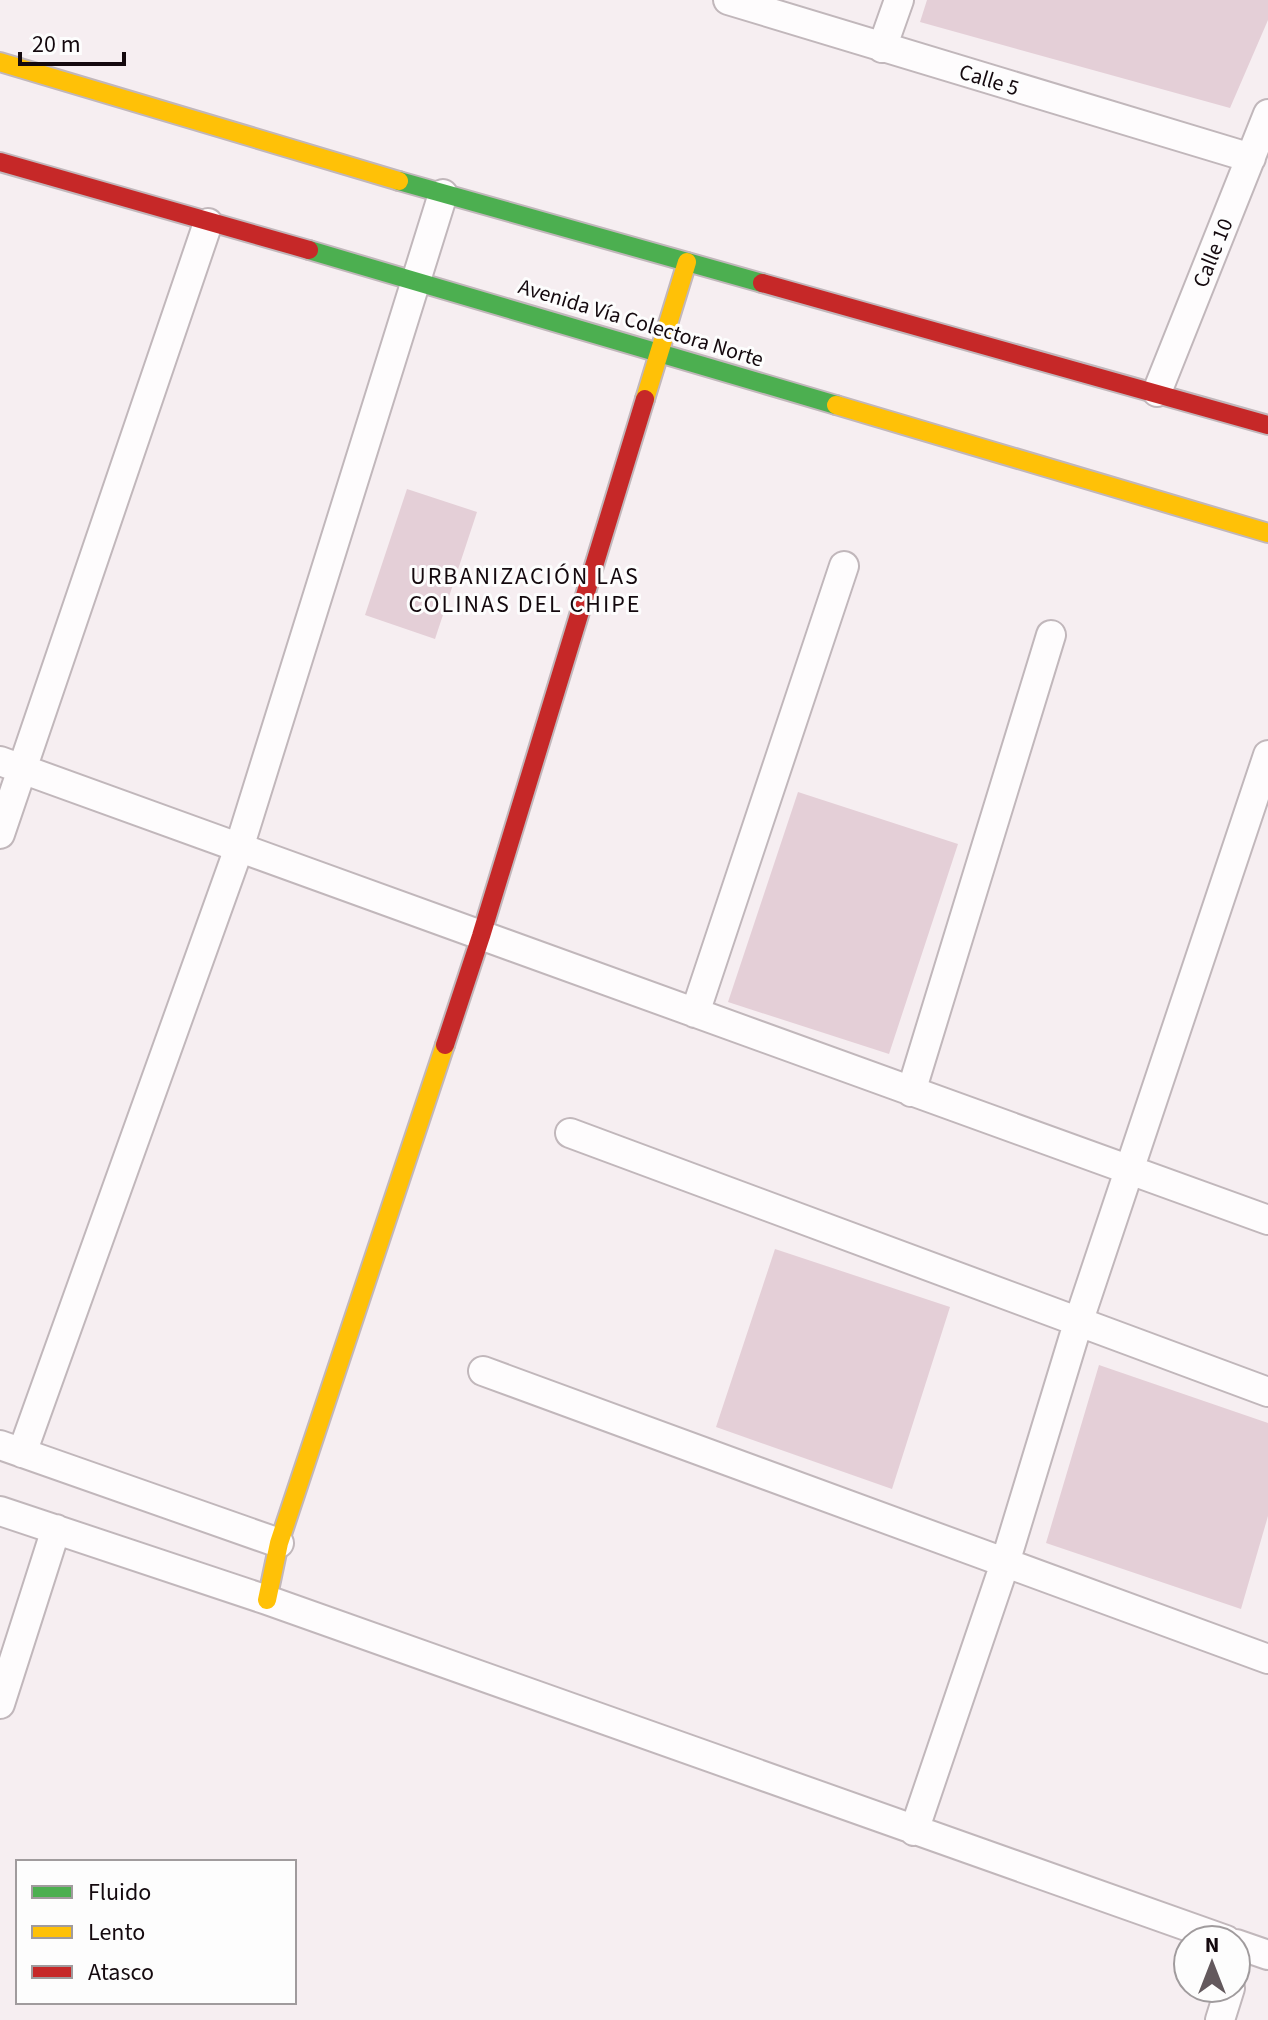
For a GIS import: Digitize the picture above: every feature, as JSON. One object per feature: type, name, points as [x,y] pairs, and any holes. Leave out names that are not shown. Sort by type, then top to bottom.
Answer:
[{"type":"street","name":"Calle 5","points":[[728,0],[1251,158]]},
{"type":"street","points":[[882,48],[899,0]]},
{"type":"street","points":[[0,62],[443,194],[1268,425]]},
{"type":"street","name":"Calle 10","points":[[1157,392],[1268,114]]},
{"type":"street","name":"Avenida Vía Colectora Norte","points":[[0,162],[415,280],[1268,533]]},
{"type":"street","points":[[279,1543],[11,1449],[239,848],[443,194]]},
{"type":"street","points":[[0,834],[10,765],[208,223]]},
{"type":"street","points":[[267,1600],[279,1543],[481,936],[687,262]]},
{"type":"street","points":[[695,1013],[844,566]]},
{"type":"street","points":[[911,1092],[1051,635]]},
{"type":"street","points":[[914,1831],[1005,1563],[1078,1323],[1268,755]]},
{"type":"street","points":[[10,765],[1268,1220]]},
{"type":"street","points":[[570,1133],[1268,1392]]},
{"type":"street","points":[[483,1371],[1268,1659]]},
{"type":"street","points":[[0,1511],[267,1600],[1172,1925]]},
{"type":"street","points":[[0,1704],[56,1529]]},
{"type":"shaded area","points":[[927,0],[1268,0],[1268,20],[1230,108],[920,22]]},
{"type":"shaded area","points":[[407,489],[477,512],[435,639],[365,615]]},
{"type":"shaded area","points":[[798,792],[958,844],[889,1054],[728,1002]]},
{"type":"shaded area","points":[[775,1249],[950,1307],[892,1489],[716,1427]]},
{"type":"shaded area","points":[[1099,1365],[1268,1423],[1268,1516],[1241,1609],[1046,1543]]},
{"type":"traffic: fast","points":[[399,181],[762,283]]},
{"type":"traffic: fast","points":[[309,250],[836,405]]},
{"type":"traffic: slow","points":[[0,62],[399,181]]},
{"type":"traffic: slow","points":[[645,399],[687,262]]},
{"type":"traffic: slow","points":[[836,405],[1268,533]]},
{"type":"traffic: slow","points":[[267,1600],[279,1543],[445,1045]]},
{"type":"traffic: jam","points":[[0,162],[309,250]]},
{"type":"traffic: jam","points":[[762,283],[1268,425]]},
{"type":"traffic: jam","points":[[445,1045],[645,399]]},
{"type":"district","name":"URBANIZACIÓN LAS COLINAS DEL CHIPE","points":[[525,590]]}]
